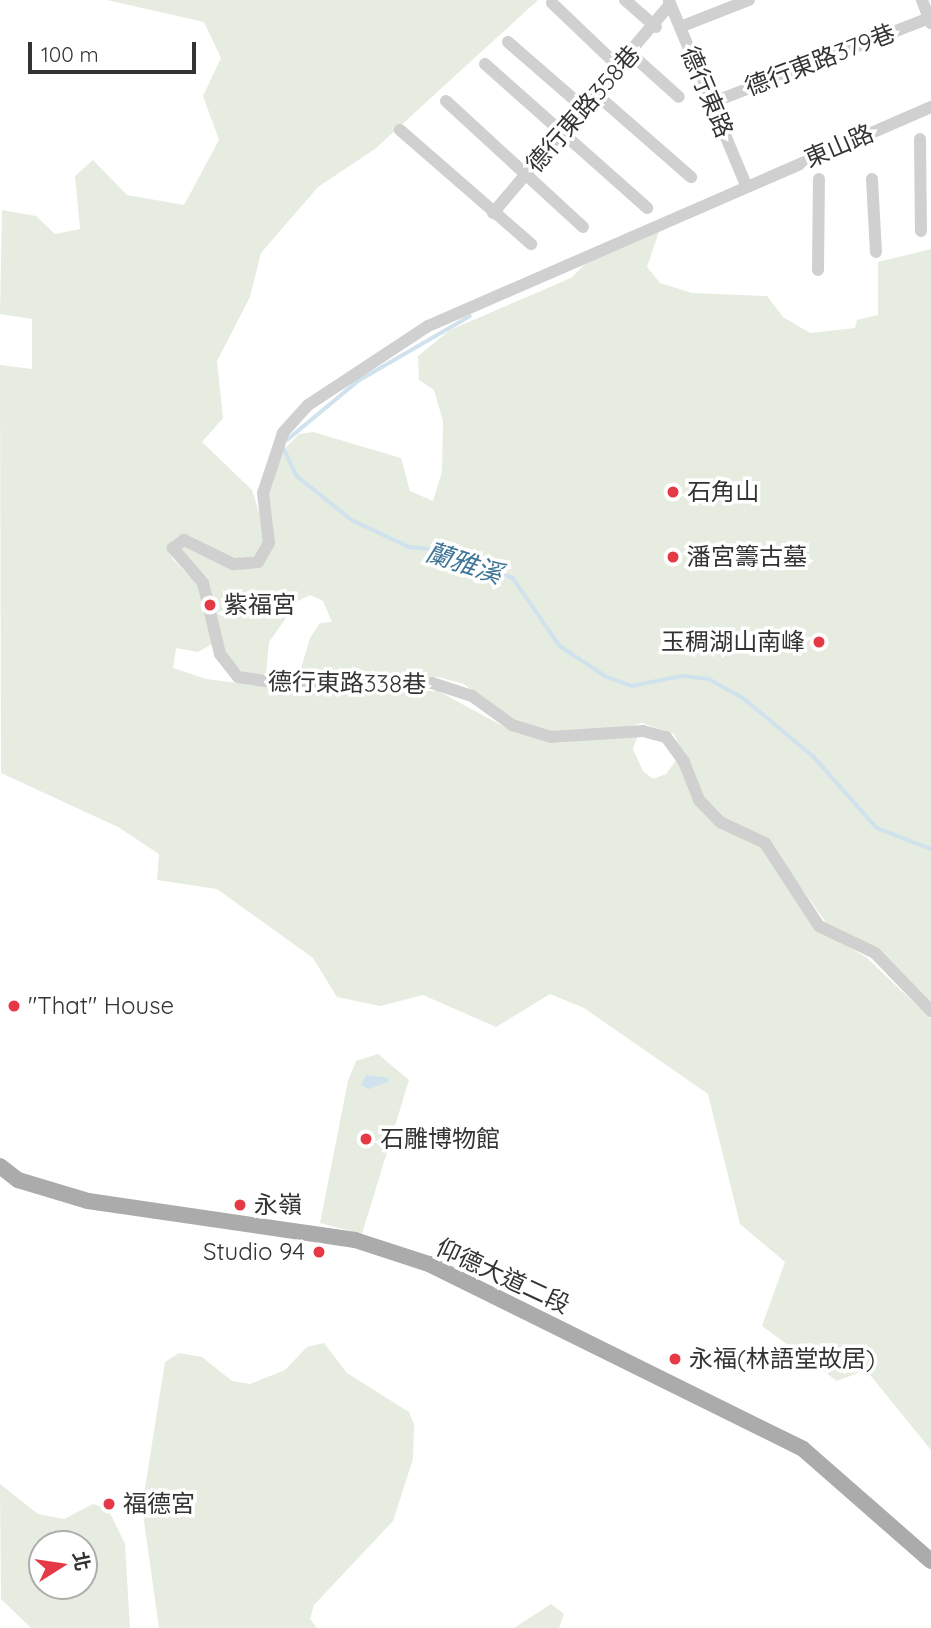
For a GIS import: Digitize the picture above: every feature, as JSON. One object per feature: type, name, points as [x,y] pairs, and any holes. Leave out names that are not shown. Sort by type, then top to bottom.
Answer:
[{"type":"main road","name":"仰德大道二段","points":[[0,1166],[18,1180],[88,1201],[355,1240],[429,1264],[803,1449],[931,1560]]},
{"type":"street","points":[[625,0],[656,27]]},
{"type":"street","points":[[680,27],[749,0]]},
{"type":"street","name":"德行東路379巷","points":[[711,103],[930,21],[922,0]]},
{"type":"street","name":"德行東路358巷","points":[[493,213],[656,27],[669,2]]},
{"type":"street","name":"德行東路","points":[[669,2],[746,185]]},
{"type":"street","points":[[552,3],[619,67]]},
{"type":"street","points":[[508,41],[584,108]]},
{"type":"street","points":[[631,54],[678,97]]},
{"type":"street","points":[[485,64],[647,208]]},
{"type":"street","points":[[597,95],[691,177]]},
{"type":"street","points":[[446,101],[583,227]]},
{"type":"street","name":"東山路","points":[[746,185],[931,107]]},
{"type":"street","points":[[400,130],[531,244]]},
{"type":"street","points":[[920,139],[921,231]]},
{"type":"street","points":[[818,270],[819,179]]},
{"type":"street","points":[[872,179],[876,252]]},
{"type":"street","name":"德行東路338巷","points":[[746,185],[428,326],[308,405],[284,433],[268,474],[262,506],[269,544],[263,557],[241,566],[184,540],[173,545],[206,590],[230,673],[278,683],[432,683],[472,696],[512,725],[551,737],[643,731],[666,737],[684,762],[699,800],[720,822],[765,843],[819,926],[875,953],[931,1011]]},
{"type":"shaded area","points":[[107,0],[538,0],[375,149],[318,187],[261,253],[250,297],[217,361],[223,418],[202,442],[252,490],[267,538],[257,555],[236,561],[178,537],[172,541],[172,558],[199,587],[212,644],[198,652],[176,648],[173,668],[206,679],[293,690],[438,691],[501,725],[556,743],[638,735],[633,749],[643,771],[653,779],[666,774],[677,759],[692,799],[716,825],[763,847],[814,927],[866,957],[931,1019],[931,1450],[866,1370],[837,1381],[762,1326],[785,1262],[740,1224],[708,1094],[584,1008],[550,994],[496,1027],[423,995],[380,1006],[337,997],[313,958],[217,889],[157,880],[159,854],[118,827],[1,773],[0,365],[32,369],[32,319],[0,314],[2,210],[36,216],[55,234],[80,229],[75,176],[93,160],[127,195],[184,205],[219,140],[203,96],[221,58],[204,22]]},
{"type":"shaded area","points":[[660,229],[647,267],[660,283],[692,293],[767,296],[783,317],[810,333],[855,328],[857,320],[878,315],[878,262],[931,249],[931,1003],[893,968],[832,931],[766,838],[724,820],[703,798],[674,734],[642,723],[609,732],[551,732],[507,718],[464,684],[438,677],[299,675],[310,638],[320,623],[332,622],[323,601],[310,595],[298,601],[269,642],[266,675],[244,674],[224,652],[208,582],[178,544],[237,570],[260,564],[268,556],[266,505],[279,454],[299,434],[313,432],[401,458],[410,491],[433,501],[442,472],[443,421],[434,390],[419,380],[418,356],[450,330],[571,278],[587,262]]},
{"type":"shaded area","points":[[378,1054],[409,1080],[362,1234],[320,1223],[348,1081],[356,1061]]},
{"type":"shaded area","points":[[324,1343],[347,1373],[409,1412],[414,1424],[413,1459],[393,1521],[314,1605],[310,1619],[317,1628],[159,1628],[142,1507],[165,1362],[179,1353],[202,1357],[232,1381],[250,1384],[285,1370],[307,1347]]},
{"type":"shaded area","points":[[0,1484],[38,1514],[64,1519],[93,1504],[108,1509],[125,1544],[130,1628],[31,1628],[1,1599]]},
{"type":"shaded area","points":[[551,1604],[564,1614],[559,1628],[514,1628]]},
{"type":"water","points":[[366,1075],[388,1078],[389,1081],[369,1089],[361,1085]]},
{"type":"waterway","name":"蘭雅溪","points":[[287,440],[358,381],[470,316]]},
{"type":"waterway","name":"蘭雅溪","points":[[283,447],[297,476],[352,520],[409,547],[433,549],[513,578],[560,646],[607,677],[632,686],[682,676],[709,679],[742,697],[814,757],[877,828],[931,849]]},
{"type":"place","name":"石角山","points":[[673,492]]},
{"type":"place","name":"潘宮籌古墓","points":[[673,557]]},
{"type":"place","name":"紫福宮","points":[[210,605]]},
{"type":"place","name":"玉稠湖山南峰","points":[[819,642]]},
{"type":"place","name":"\"That\" House","points":[[14,1006]]},
{"type":"place","name":"石雕博物館","points":[[366,1139]]},
{"type":"place","name":"永嶺","points":[[240,1205]]},
{"type":"place","name":"Studio 94","points":[[319,1252]]},
{"type":"place","name":"永福(林語堂故居)","points":[[675,1359]]},
{"type":"place","name":"福德宮","points":[[109,1504]]}]
